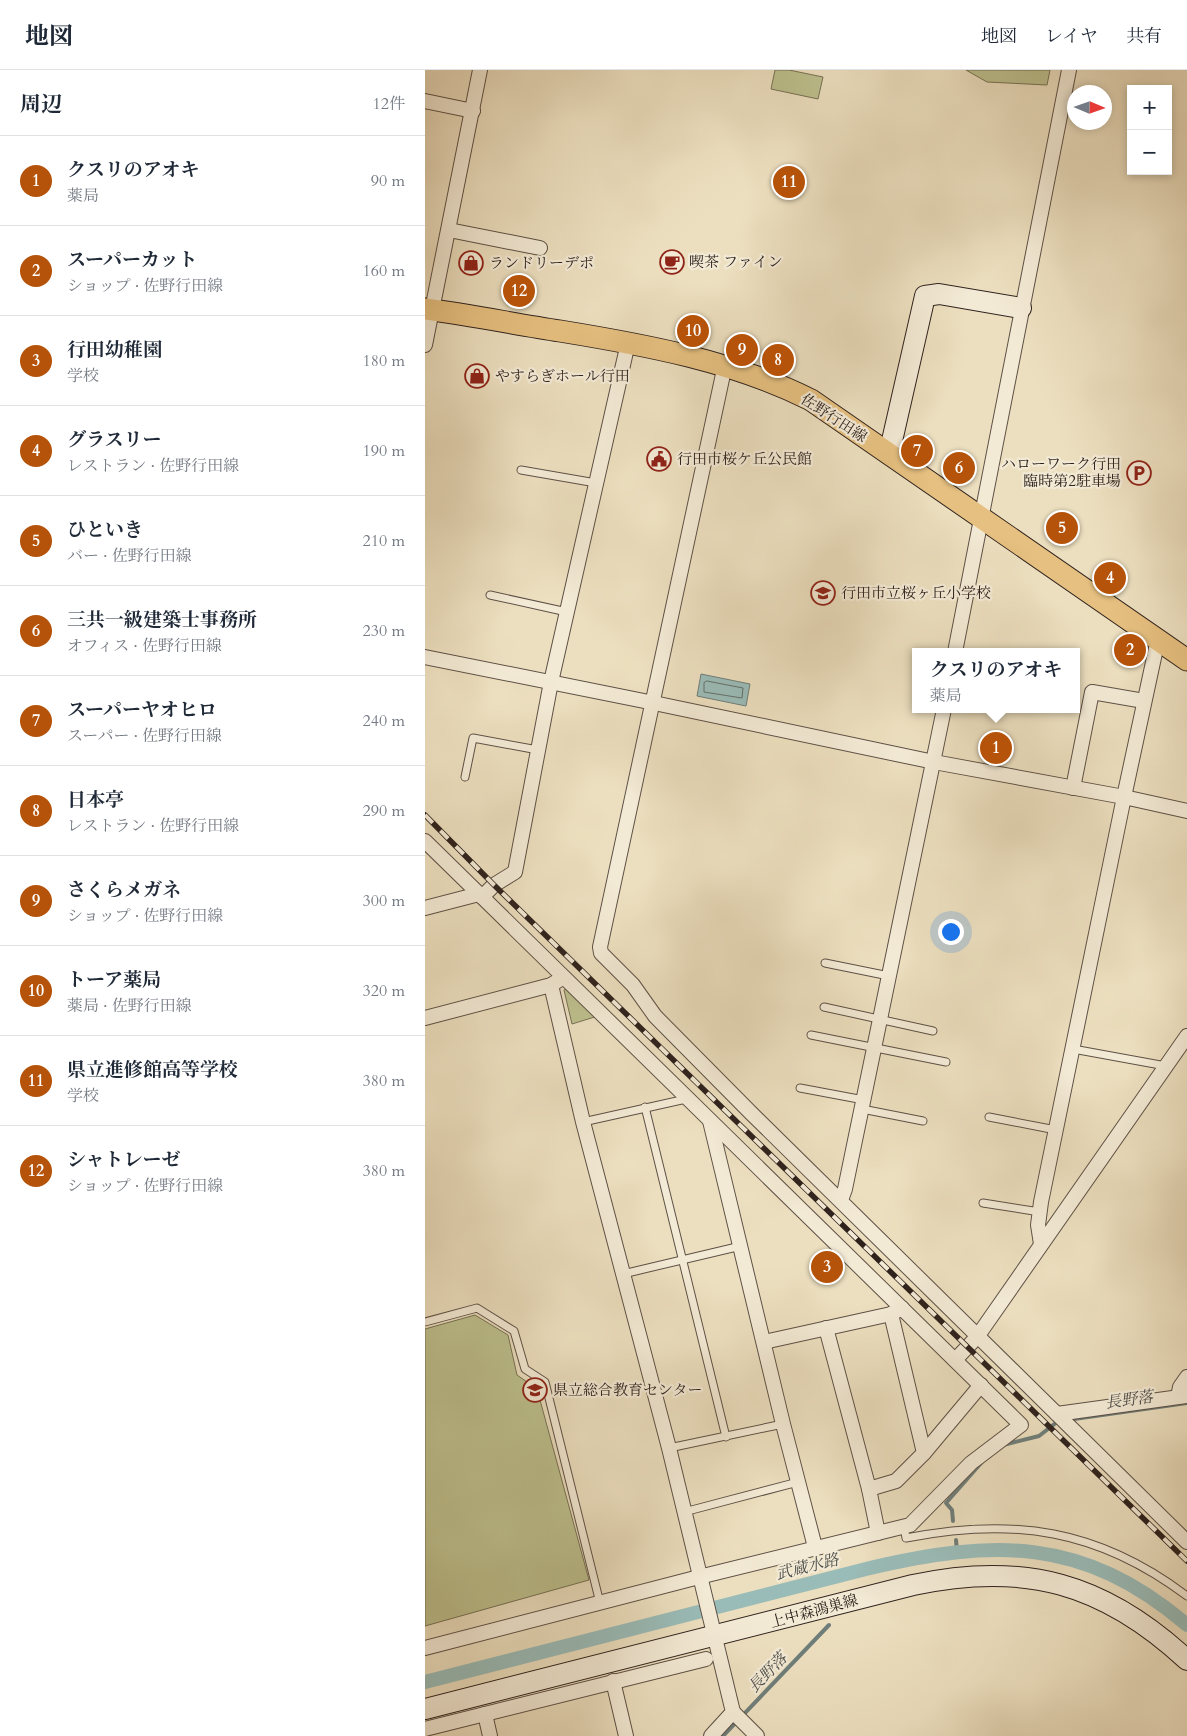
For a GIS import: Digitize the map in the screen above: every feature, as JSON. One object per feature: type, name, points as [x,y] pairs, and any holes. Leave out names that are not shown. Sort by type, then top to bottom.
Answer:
[{"type":"main road","points":[[889,454],[925,296],[939,294],[1021,308]]},
{"type":"main road","name":"佐野行田線","points":[[429,309],[628,343],[725,365],[788,388],[811,400],[1187,660]]},
{"type":"main road","name":"上中森鴻巣線","points":[[425,1709],[713,1629],[947,1577],[998,1574],[1032,1578],[1062,1585],[1111,1603],[1161,1636],[1187,1660]]},
{"type":"street","points":[[425,345],[429,309],[449,230],[480,70]]},
{"type":"street","points":[[956,648],[1069,70]]},
{"type":"street","points":[[425,101],[473,111]]},
{"type":"street","points":[[449,230],[540,248]]},
{"type":"street","points":[[425,908],[480,896],[515,872],[551,682],[628,343]]},
{"type":"street","points":[[725,365],[600,947],[601,953],[633,985],[655,1016],[977,1337],[1187,1542]]},
{"type":"street","points":[[1041,1244],[1038,1225],[1040,1212],[1158,639]]},
{"type":"street","points":[[425,657],[654,702],[934,762],[1124,797],[1187,811]]},
{"type":"street","points":[[1073,788],[1092,692],[1144,701]]},
{"type":"street","points":[[841,1200],[845,1189],[875,1048],[943,713]]},
{"type":"street","points":[[425,841],[565,976],[897,1311],[955,1360],[1021,1424],[971,1463],[915,1522],[904,1527],[699,1576],[600,1604],[425,1648]]},
{"type":"street","points":[[425,1018],[551,985],[565,976]]},
{"type":"street","points":[[551,985],[583,1122],[669,1448],[699,1576],[735,1715],[753,1732]]},
{"type":"street","points":[[955,1360],[977,1337],[1166,1066],[1183,1051],[1187,1036]]},
{"type":"street","points":[[710,1121],[783,1424],[815,1547]]},
{"type":"street","points":[[764,1342],[897,1311]]},
{"type":"street","points":[[897,1311],[924,1453]]},
{"type":"street","points":[[826,1328],[869,1489],[878,1534]]},
{"type":"street","points":[[1057,1414],[1183,1396],[1180,1387],[1187,1377]]},
{"type":"street","points":[[869,1489],[896,1481],[924,1453],[981,1385]]},
{"type":"street","points":[[425,1729],[706,1659]]},
{"type":"street","points":[[613,1681],[626,1736]]},
{"type":"street","points":[[485,1714],[490,1736]]},
{"type":"street","points":[[711,1736],[735,1715]]},
{"type":"lane","points":[[521,470],[596,483]]},
{"type":"lane","points":[[489,595],[567,612]]},
{"type":"lane","points":[[465,777],[473,738],[538,750]]},
{"type":"lane","points":[[825,963],[890,976]]},
{"type":"lane","points":[[824,1007],[933,1032]]},
{"type":"lane","points":[[811,1035],[946,1062]]},
{"type":"lane","points":[[1073,1049],[1166,1066]]},
{"type":"lane","points":[[800,1088],[923,1120]]},
{"type":"lane","points":[[583,1122],[686,1099]]},
{"type":"lane","points":[[645,1107],[726,1437]]},
{"type":"lane","points":[[989,1117],[1057,1130]]},
{"type":"lane","points":[[983,1204],[1040,1212]]},
{"type":"lane","points":[[623,1274],[741,1246]]},
{"type":"lane","points":[[425,1322],[477,1308],[514,1331],[525,1369],[545,1382],[600,1604]]},
{"type":"lane","points":[[669,1448],[783,1424]]},
{"type":"lane","points":[[684,1512],[798,1482]]},
{"type":"lane","points":[[904,1527],[906,1538],[948,1530],[989,1528],[1014,1528],[1069,1537],[1103,1547],[1139,1564],[1187,1596]]},
{"type":"green space","points":[[775,70],[789,70],[823,77],[818,99],[771,89]]},
{"type":"green space","points":[[966,70],[1050,70],[1047,85],[987,82]]},
{"type":"green space","points":[[572,987],[601,1015],[572,1024],[564,990]]},
{"type":"green space","points":[[475,1315],[508,1335],[517,1375],[537,1389],[589,1580],[425,1626],[425,1329]]},
{"type":"water","points":[[701,674],[750,684],[746,706],[697,696]]},
{"type":"waterway","name":"長野落","points":[[1074,1419],[1187,1403]]},
{"type":"waterway","name":"長野落","points":[[1003,1445],[1039,1436],[1057,1422]]},
{"type":"waterway","name":"長野落","points":[[953,1521],[952,1510],[946,1503],[982,1462]]},
{"type":"waterway","points":[[956,1540],[957,1551]]},
{"type":"waterway","name":"武蔵水路","points":[[425,1682],[866,1569],[912,1559],[955,1553],[996,1550],[1035,1552],[1073,1560],[1111,1574],[1149,1596],[1187,1625]]},
{"type":"waterway","name":"長野落","points":[[723,1736],[829,1625]]},
{"type":"railway","points":[[425,815],[494,885],[1187,1561]]},
{"type":"place","name":"県立進修館高等学校","points":[[789,182]]},
{"type":"place","name":"喫茶 ファイン","points":[[672,262]]},
{"type":"place","name":"ランドリーデポ","points":[[471,263]]},
{"type":"place","name":"シャトレーゼ","points":[[519,291]]},
{"type":"place","name":"トーア薬局","points":[[693,331]]},
{"type":"place","name":"さくらメガネ","points":[[742,350]]},
{"type":"place","name":"日本亭","points":[[778,360]]},
{"type":"place","name":"やすらぎホール行田","points":[[477,376]]},
{"type":"place","name":"スーパーヤオヒロ","points":[[917,451]]},
{"type":"place","name":"行田市桜ケ丘公民館","points":[[659,459]]},
{"type":"place","name":"三共一級建築士事務所","points":[[959,468]]},
{"type":"place","name":"ハローワーク行田 臨時第2駐車場","points":[[1139,473]]},
{"type":"place","name":"ひといき","points":[[1062,528]]},
{"type":"place","name":"グラスリー","points":[[1110,578]]},
{"type":"place","name":"行田市立桜ヶ丘小学校","points":[[823,593]]},
{"type":"place","name":"スーパーカット","points":[[1130,650]]},
{"type":"place","name":"クスリのアオキ","points":[[996,748]]},
{"type":"place","name":"行田幼稚園","points":[[827,1267]]},
{"type":"place","name":"県立総合教育センター","points":[[535,1390]]}]
